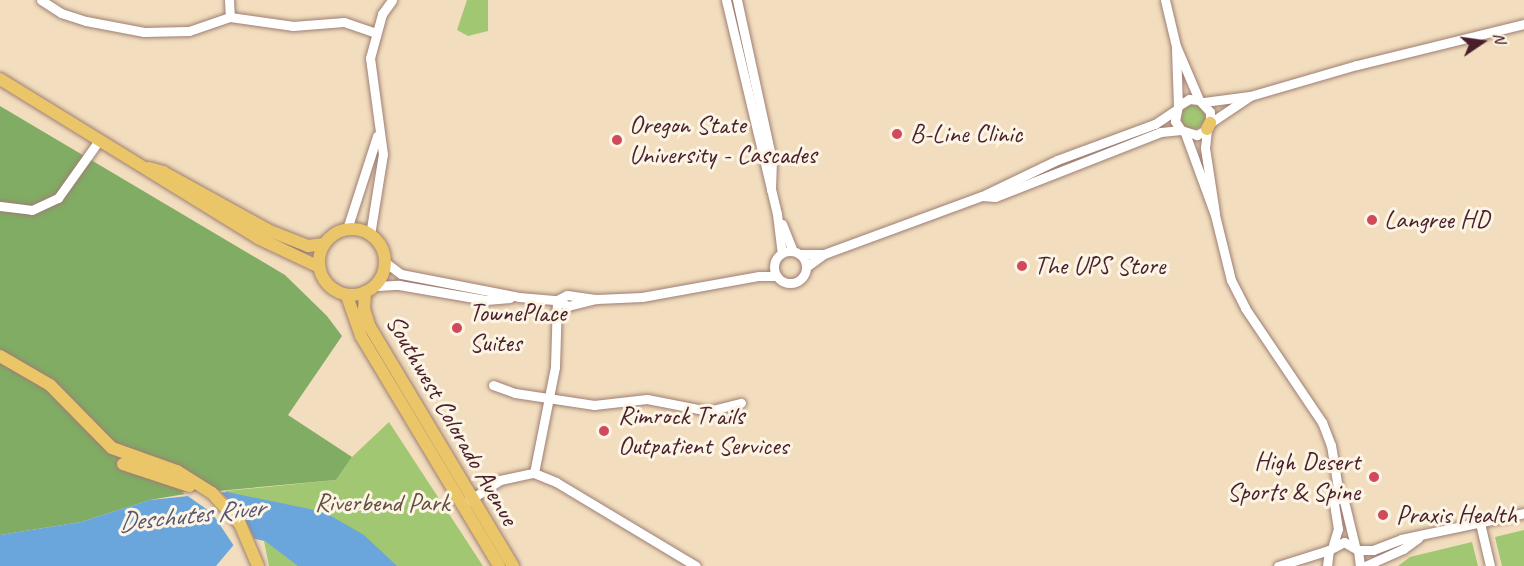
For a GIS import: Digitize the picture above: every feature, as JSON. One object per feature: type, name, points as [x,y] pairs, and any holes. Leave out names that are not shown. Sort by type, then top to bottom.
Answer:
[{"type":"main road","points":[[0,79],[100,139],[144,167],[159,180],[258,238],[319,267]]},
{"type":"main road","points":[[144,167],[163,172],[270,231],[308,246],[324,244],[347,229],[370,235],[378,242],[385,262],[377,286],[365,292],[347,296],[328,286],[319,267],[324,244]]},
{"type":"main road","name":"Southwest Colorado Avenue","points":[[365,292],[364,309],[370,327],[468,501],[499,566]]},
{"type":"main road","name":"Southwest Colorado Avenue","points":[[347,296],[361,336],[513,566]]},
{"type":"main road","points":[[0,356],[50,385],[111,448],[196,481],[228,508],[240,524],[258,566]]},
{"type":"main road","points":[[0,365],[51,396],[96,446],[133,467],[177,480],[207,499],[233,527],[249,566]]},
{"type":"street","points":[[41,0],[61,13],[86,21],[144,32],[189,31],[230,17],[293,26],[344,22],[376,33]]},
{"type":"street","points":[[229,0],[230,17]]},
{"type":"street","points":[[370,235],[382,163],[370,58],[376,33],[392,0]]},
{"type":"street","points":[[726,0],[762,163],[777,214],[782,252],[773,266],[759,276]]},
{"type":"street","points":[[737,0],[772,160],[771,190]]},
{"type":"street","points":[[1165,0],[1176,46],[1201,101],[1210,111],[1204,148],[1214,191],[1215,215]]},
{"type":"street","points":[[773,266],[776,276],[784,283],[795,283],[803,277],[806,267],[824,254],[981,196],[1105,142],[1155,124],[1189,99],[1201,101],[1250,96],[1350,67],[1524,24]]},
{"type":"street","points":[[1176,46],[1177,108],[1175,121],[1183,132],[1215,215],[1231,280],[1245,308],[1322,422],[1331,445],[1339,495],[1344,501],[1363,566],[1393,555],[1418,538]]},
{"type":"street","points":[[981,196],[995,197],[1161,132],[1183,132],[1197,135],[1250,96]]},
{"type":"street","points":[[347,229],[378,134]]},
{"type":"street","points":[[0,206],[32,210],[58,198],[100,139]]},
{"type":"street","points":[[1072,167],[1083,157],[1102,150],[1105,142]]},
{"type":"street","points":[[777,214],[806,267]]},
{"type":"street","points":[[782,252],[824,254]]},
{"type":"street","points":[[385,262],[401,274],[519,297],[557,300],[568,306],[597,299],[675,293],[759,276],[776,276]]},
{"type":"street","points":[[377,286],[399,285],[486,300],[519,297]]},
{"type":"street","points":[[534,473],[550,399],[559,332],[557,300]]},
{"type":"street","points":[[493,385],[550,399],[594,405],[647,399],[708,411],[741,403]]},
{"type":"street","points":[[468,501],[500,480],[534,473],[556,482],[696,566]]},
{"type":"street","points":[[1327,566],[1338,529],[1334,503],[1339,495]]},
{"type":"street","points":[[1278,566],[1344,542],[1356,548],[1373,550],[1401,538],[1418,538],[1524,513]]},
{"type":"street","points":[[1480,523],[1490,566]]},
{"type":"green space","points":[[467,0],[488,0],[488,31],[468,36],[457,30]]},
{"type":"green space","points":[[1193,105],[1198,106],[1204,112],[1204,122],[1198,128],[1193,129],[1188,128],[1182,122],[1181,117],[1182,112],[1188,106]]},
{"type":"green space","points":[[0,106],[285,275],[327,316],[342,336],[288,415],[352,457],[336,480],[185,494],[150,500],[81,522],[0,535]]},
{"type":"green space","name":"Riverbend Park","points":[[389,422],[483,566],[393,566],[233,499],[225,491],[336,480],[352,457]]},
{"type":"green space","points":[[1524,530],[1524,566],[1502,566],[1495,537]]},
{"type":"green space","points":[[259,539],[281,540],[319,566],[269,566],[264,541]]},
{"type":"green space","points":[[1472,542],[1478,566],[1398,566],[1410,557]]},
{"type":"water","name":"Deschutes River","points":[[227,492],[324,512],[364,535],[397,566],[298,566],[265,541],[250,538],[237,541],[216,566],[0,566],[0,535],[81,522],[150,500]]},
{"type":"pier","points":[[218,490],[241,511],[256,542],[234,546],[212,513],[182,492]]},
{"type":"place","name":"B-Line Clinic","points":[[897,134]]},
{"type":"place","name":"Oregon State University - Cascades","points":[[617,140]]},
{"type":"place","name":"Langree HD","points":[[1372,220]]},
{"type":"place","name":"The UPS Store","points":[[1022,266]]},
{"type":"place","name":"TownePlace Suites","points":[[457,328]]},
{"type":"place","name":"Rimrock Trails Outpatient Services","points":[[604,431]]},
{"type":"place","name":"High Desert Sports & Spine","points":[[1374,477]]},
{"type":"place","name":"Praxis Health","points":[[1383,515]]}]
